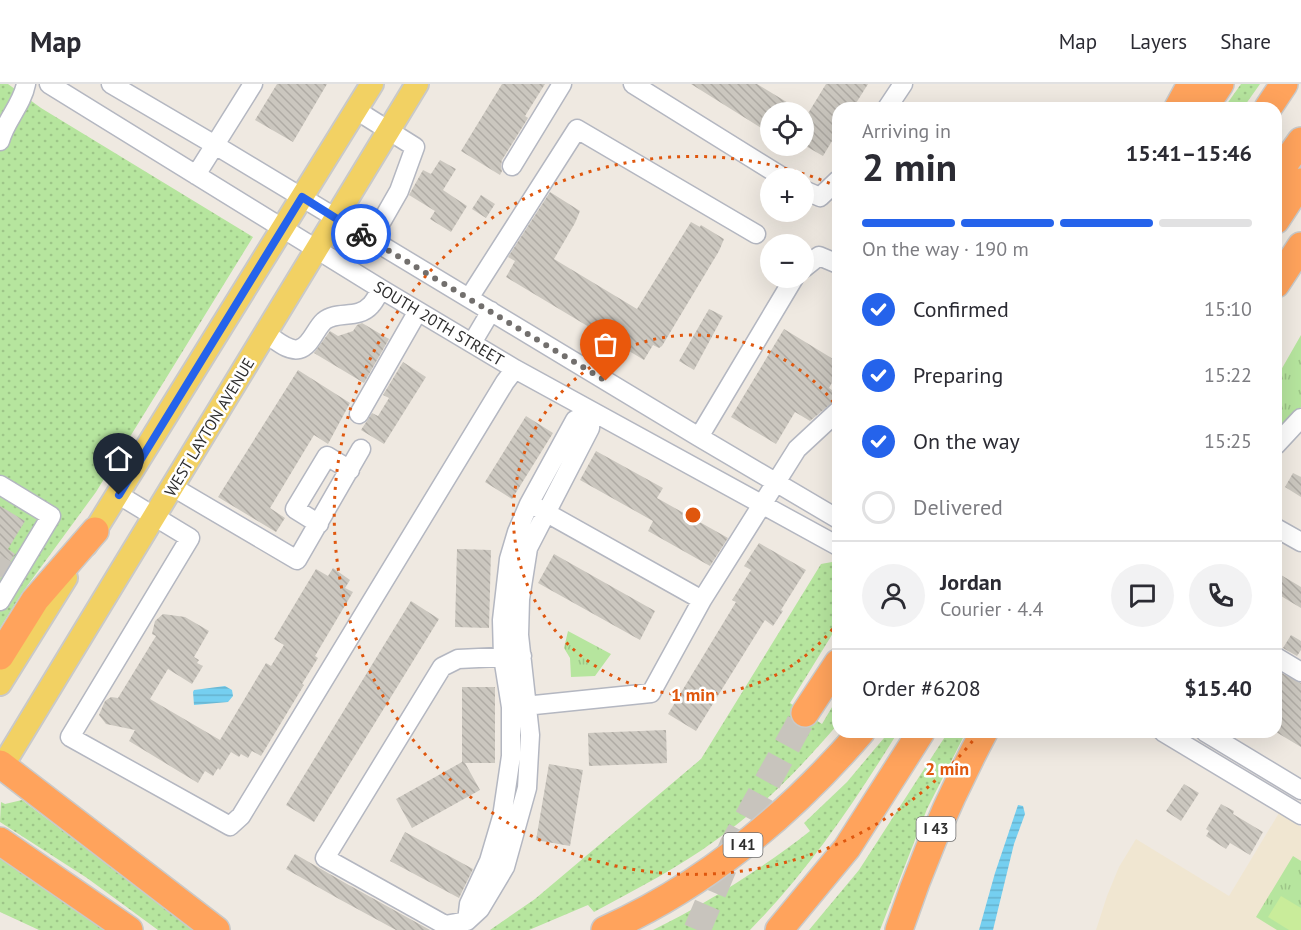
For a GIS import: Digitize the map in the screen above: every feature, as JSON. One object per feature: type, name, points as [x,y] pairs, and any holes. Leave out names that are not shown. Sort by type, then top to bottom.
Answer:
[{"type":"highway","points":[[1181,102],[1191,84]]},
{"type":"highway","points":[[1208,102],[1220,84]]},
{"type":"highway","points":[[1272,102],[1284,84]]},
{"type":"highway","points":[[1282,168],[1301,141]]},
{"type":"highway","points":[[1282,211],[1301,182]]},
{"type":"highway","points":[[1282,275],[1301,246]]},
{"type":"highway","points":[[0,657],[35,600],[95,531]]},
{"type":"highway","points":[[805,713],[832,672]]},
{"type":"highway","name":"I 41","points":[[605,930],[632,918],[700,878],[799,798],[855,738]]},
{"type":"highway","points":[[779,930],[847,848],[917,738]]},
{"type":"highway","name":"I 43","points":[[899,930],[929,845],[981,738]]},
{"type":"highway","points":[[1,767],[216,930]]},
{"type":"highway","points":[[0,841],[129,930]]},
{"type":"main road","points":[[0,684],[372,84]]},
{"type":"main road","name":"WEST LAYTON AVENUE","points":[[1,767],[337,219],[417,84]]},
{"type":"street","points":[[0,141],[3,129],[24,92],[26,84]]},
{"type":"street","name":"SOUTH 20TH STREET","points":[[49,84],[515,369],[832,543]]},
{"type":"street","points":[[111,84],[832,515]]},
{"type":"street","points":[[196,176],[253,84]]},
{"type":"street","points":[[512,166],[562,84]]},
{"type":"street","points":[[633,84],[768,168]]},
{"type":"street","points":[[891,102],[903,84]]},
{"type":"street","points":[[356,110],[415,147],[399,191],[371,240]]},
{"type":"street","points":[[470,298],[578,129],[756,234]]},
{"type":"street","points":[[814,194],[820,197],[832,186]]},
{"type":"street","points":[[814,260],[819,256],[832,261]]},
{"type":"street","points":[[699,437],[788,288]]},
{"type":"street","points":[[266,334],[289,348],[297,350],[304,346],[324,320],[336,315],[354,315],[371,306],[381,289]]},
{"type":"street","points":[[359,414],[418,310]]},
{"type":"street","points":[[472,343],[491,311]]},
{"type":"street","points":[[119,495],[190,538],[70,737],[230,826],[241,816],[515,369]]},
{"type":"street","points":[[522,656],[503,657],[458,659],[442,667],[325,858],[445,925],[467,921],[480,909],[505,867],[527,788],[530,735],[518,706],[503,657],[502,620],[509,560],[517,532],[529,504],[575,420],[591,411]]},
{"type":"street","points":[[518,706],[522,656],[519,635],[520,599],[528,548],[590,428],[591,411]]},
{"type":"street","points":[[518,706],[651,693],[702,600],[775,481],[797,449],[832,417]]},
{"type":"street","points":[[1282,439],[1301,418]]},
{"type":"street","points":[[173,487],[297,560],[361,449]]},
{"type":"street","points":[[319,524],[294,509],[327,456],[350,470]]},
{"type":"street","points":[[0,601],[51,516],[1,486]]},
{"type":"street","points":[[529,504],[702,600]]},
{"type":"street","points":[[1282,531],[1301,542]]},
{"type":"street","points":[[14,553],[33,545]]},
{"type":"street","points":[[1282,661],[1301,672]]},
{"type":"street","points":[[1172,738],[1301,815]]},
{"type":"street","points":[[1215,738],[1301,790]]},
{"type":"shaded area","points":[[1279,813],[1301,827],[1301,930],[1096,930],[1119,867],[1136,839],[1229,896]]},
{"type":"green space","points":[[0,84],[8,84],[41,108],[253,237],[96,492],[22,593],[0,628]]},
{"type":"green space","points":[[1241,84],[1260,84],[1247,102],[1228,102]]},
{"type":"green space","points":[[1301,335],[1301,407],[1282,428],[1282,368]]},
{"type":"green space","points":[[832,562],[832,635],[790,703],[822,724],[832,707],[832,731],[810,755],[781,786],[733,828],[687,860],[594,912],[588,905],[529,930],[490,930],[535,899],[701,759],[821,564]]},
{"type":"green space","points":[[568,631],[611,654],[595,676],[571,677],[570,658],[564,648]]},
{"type":"green space","points":[[884,738],[894,738],[811,860],[750,930],[653,930],[734,885],[810,831],[804,823],[847,782]]},
{"type":"green space","points":[[944,738],[963,738],[927,809],[880,930],[809,930],[859,870]]},
{"type":"green space","points":[[22,800],[194,930],[158,930],[87,878],[0,822],[1,802],[5,804]]},
{"type":"green space","points":[[0,855],[104,930],[39,930],[0,912]]},
{"type":"green space","points":[[1293,856],[1301,861],[1301,930],[1277,930],[1256,917]]},
{"type":"green space","points":[[1281,896],[1301,908],[1301,930],[1289,930],[1268,917]]},
{"type":"water","points":[[225,686],[232,690],[233,696],[228,702],[194,705],[194,690]]},
{"type":"water","points":[[1018,805],[1023,806],[1025,814],[1014,844],[993,930],[979,930],[995,873]]},
{"type":"building","points":[[277,84],[327,84],[293,142],[255,120]]},
{"type":"building","points":[[502,84],[545,84],[525,116],[528,118],[502,160],[500,175],[461,151]]},
{"type":"building","points":[[691,84],[757,84],[787,102],[760,102],[760,127]]},
{"type":"building","points":[[826,84],[868,84],[857,102],[832,102],[832,141],[823,156],[814,151],[814,104]]},
{"type":"building","points":[[440,160],[456,169],[443,190],[467,206],[451,232],[430,219],[435,211],[409,195],[423,170],[431,174]]},
{"type":"building","points":[[550,192],[580,211],[554,259],[637,309],[691,222],[700,227],[701,225],[724,239],[662,346],[659,348],[653,345],[644,360],[506,277],[515,261],[508,257]]},
{"type":"building","points":[[481,195],[495,204],[486,218],[472,209]]},
{"type":"building","points":[[709,309],[723,316],[694,370],[679,361]]},
{"type":"building","points":[[362,323],[389,339],[364,383],[314,353],[330,331],[338,336],[353,331],[357,325]]},
{"type":"building","points":[[784,329],[832,358],[832,383],[829,388],[832,390],[832,403],[810,421],[795,412],[776,444],[731,417]]},
{"type":"building","points":[[403,362],[426,377],[384,444],[361,430],[372,413],[378,416],[389,398],[383,395]]},
{"type":"building","points":[[298,370],[350,403],[328,444],[314,435],[270,508],[285,518],[276,532],[218,497]]},
{"type":"building","points":[[526,416],[553,433],[512,499],[485,482]]},
{"type":"building","points":[[596,451],[663,488],[657,498],[728,538],[710,566],[648,531],[653,521],[580,480]]},
{"type":"building","points":[[1293,473],[1301,477],[1301,497],[1285,487]]},
{"type":"building","points":[[0,506],[25,521],[8,549],[15,554],[0,579]]},
{"type":"building","points":[[759,543],[806,570],[773,626],[765,620],[696,731],[668,714],[736,602],[732,600],[751,570],[744,566]]},
{"type":"building","points":[[457,549],[491,550],[489,628],[455,627]]},
{"type":"building","points":[[554,554],[655,611],[640,640],[538,583]]},
{"type":"building","points":[[333,568],[350,580],[345,588],[353,592],[315,656],[318,658],[302,684],[304,685],[261,756],[252,751],[248,758],[241,754],[239,757],[231,752],[220,770],[218,768],[213,776],[205,771],[198,783],[129,741],[135,730],[106,724],[99,715],[105,701],[111,697],[118,698],[156,636],[152,634],[155,621],[163,614],[185,617],[209,631],[194,657],[199,660],[197,663],[203,666],[192,684],[168,669],[150,699],[220,740],[266,663],[271,666],[284,645],[274,639],[316,569],[328,576]]},
{"type":"building","points":[[1282,576],[1301,587],[1301,608],[1282,597]]},
{"type":"building","points":[[411,601],[439,619],[314,822],[286,805]]},
{"type":"building","points":[[1291,635],[1301,641],[1301,650],[1297,656],[1283,648]]},
{"type":"building","points":[[1282,673],[1301,683],[1301,747],[1282,736]]},
{"type":"building","points":[[462,687],[495,687],[495,763],[465,763],[480,790],[412,828],[396,799],[462,762]]},
{"type":"building","points":[[666,730],[667,763],[589,766],[588,733]]},
{"type":"building","points":[[549,764],[583,770],[570,846],[536,840]]},
{"type":"building","points":[[1184,784],[1199,793],[1181,821],[1166,811]]},
{"type":"building","points":[[1221,804],[1263,832],[1250,855],[1230,843],[1226,849],[1206,836],[1209,831],[1206,829]]},
{"type":"building","points":[[405,832],[473,869],[459,898],[390,861]]},
{"type":"building","points":[[295,854],[430,930],[396,930],[339,899],[286,869]]},
{"type":"tunnel","points":[[0,576],[14,553]]},
{"type":"tunnel","points":[[697,930],[733,845],[805,713]]},
{"type":"way so far","points":[[361,234],[606,381]]},
{"type":"route","points":[[119,495],[302,197],[361,234]]}]
